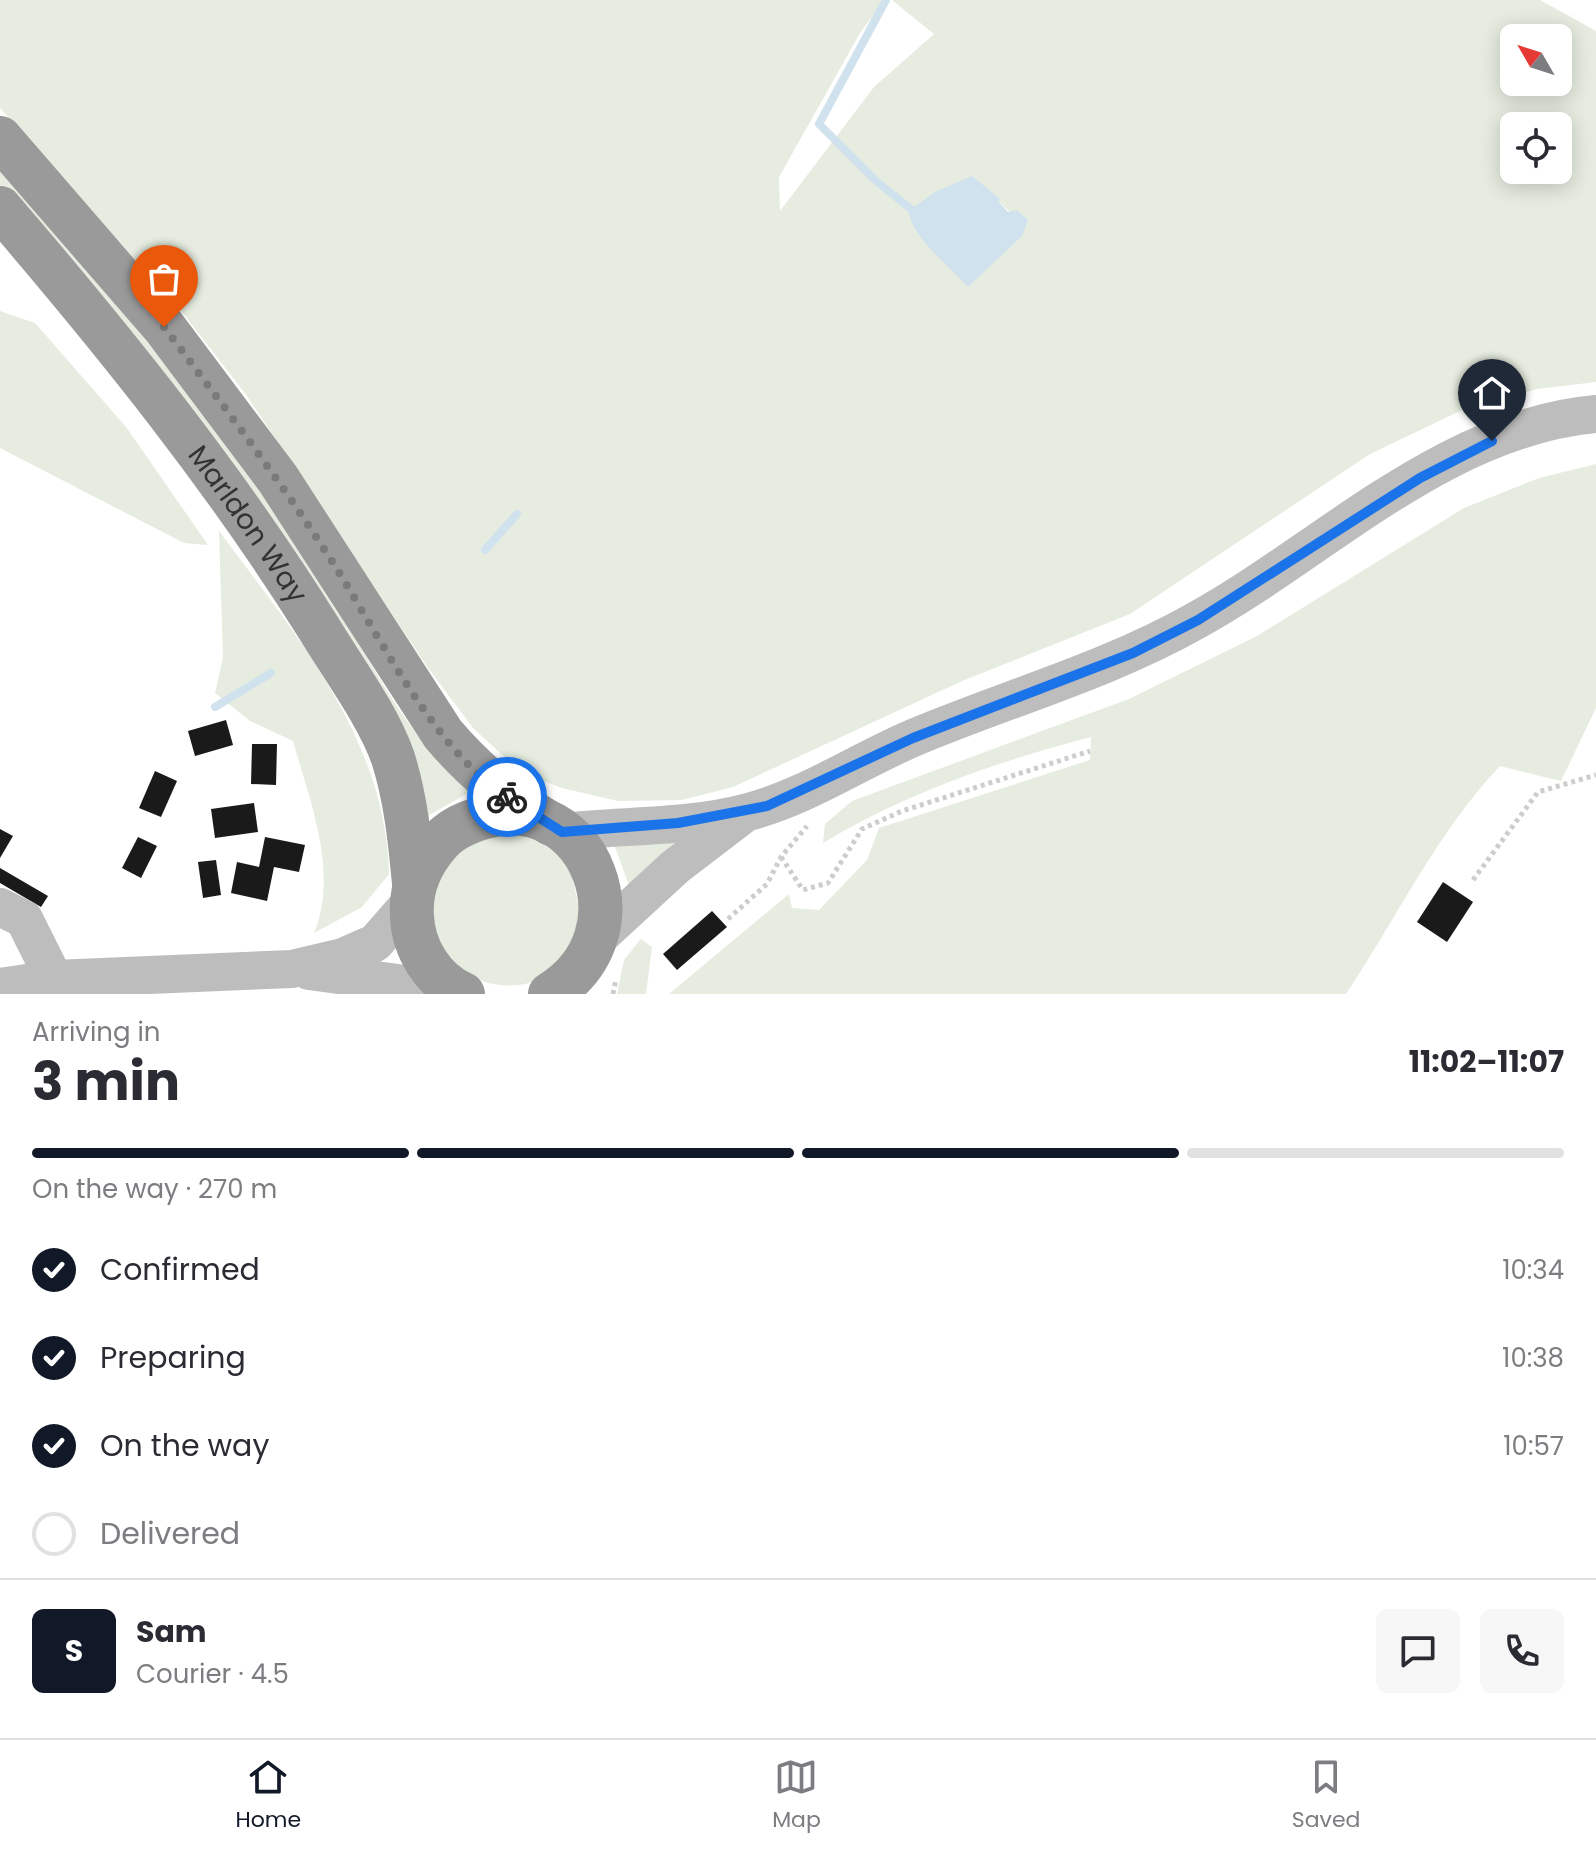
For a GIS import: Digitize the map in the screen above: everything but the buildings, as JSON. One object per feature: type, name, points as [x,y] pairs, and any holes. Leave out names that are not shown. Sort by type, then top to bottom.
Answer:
[{"type":"highway","name":"Marldon Way","points":[[0,138],[164,327],[278,479],[443,734],[498,791],[577,845],[597,879],[601,898],[593,963]]},
{"type":"highway","name":"Marldon Way","points":[[0,208],[120,349],[182,429],[245,516],[343,668],[392,755],[405,805],[413,893],[412,929],[421,953],[436,975],[460,993]]},
{"type":"highway","points":[[413,893],[426,858],[444,836],[468,822],[496,814],[524,815],[556,828]]},
{"type":"highway","points":[[550,994],[593,963]]},
{"type":"main road","points":[[593,963],[675,867],[746,813],[913,738],[1133,653],[1198,620],[1349,520],[1469,452],[1542,425],[1596,414]]},
{"type":"main road","points":[[556,828],[678,823],[746,813]]},
{"type":"main road","points":[[292,969],[343,957],[375,943],[413,893]]},
{"type":"main road","points":[[0,907],[24,919],[54,979]]},
{"type":"main road","points":[[0,987],[54,979],[292,969],[460,993]]},
{"type":"path","points":[[781,857],[803,890],[828,883],[862,829],[902,811],[1090,751]]},
{"type":"path","points":[[1473,880],[1538,792],[1596,775]]},
{"type":"path","points":[[728,919],[767,884],[781,857],[812,821]]},
{"type":"shaded area","points":[[0,0],[885,0],[860,33],[779,177],[780,211],[874,87],[934,34],[892,0],[1540,0],[1596,31],[1596,382],[1537,389],[1460,411],[1370,454],[1130,614],[962,681],[733,787],[682,800],[618,801],[562,788],[515,767],[473,728],[428,668],[247,396],[182,312],[0,108]],"holes":[[[998,201],[1011,213],[969,287],[946,261]]]},
{"type":"shaded area","points":[[0,168],[108,294],[212,424],[309,562],[414,730],[431,753],[470,792],[426,817],[59,249],[0,185]]},
{"type":"shaded area","points":[[0,311],[35,323],[126,427],[208,545],[184,543],[0,448]]},
{"type":"shaded area","points":[[1596,464],[1596,708],[1561,781],[1500,766],[1477,792],[1437,847],[1346,994],[669,994],[789,894],[792,908],[819,910],[867,860],[879,828],[1090,760],[1091,737],[1022,757],[919,794],[823,843],[825,824],[852,801],[1129,699],[1257,636],[1464,508],[1539,478]]},
{"type":"shaded area","points":[[219,531],[278,609],[332,691],[372,778],[384,825],[389,874],[362,907],[314,933],[321,910],[323,862],[314,812],[293,741],[250,721],[215,693],[223,657]]},
{"type":"shaded area","points":[[510,833],[533,837],[569,863],[583,926],[547,976],[518,985],[485,982],[459,967],[441,945],[433,918],[435,890],[448,865],[472,844]]},
{"type":"shaded area","points":[[683,839],[631,891],[614,844]]},
{"type":"shaded area","points":[[641,939],[652,947],[646,994],[617,994],[624,960]]},
{"type":"water","points":[[972,176],[1000,199],[998,201],[1008,212],[1017,210],[1028,220],[1022,236],[968,287],[916,231],[909,211],[935,192]]},
{"type":"waterway","points":[[886,0],[819,124],[876,181],[911,209]]},
{"type":"waterway","points":[[485,550],[517,514]]},
{"type":"waterway","points":[[215,707],[271,673]]},
{"type":"way so far","points":[[164,327],[278,479],[443,734],[470,765],[507,797]]},
{"type":"route","points":[[507,797],[562,832],[678,823],[746,813],[767,806],[913,738],[1091,672],[1133,653],[1198,620],[1298,557],[1349,520],[1445,463],[1492,441]]}]
